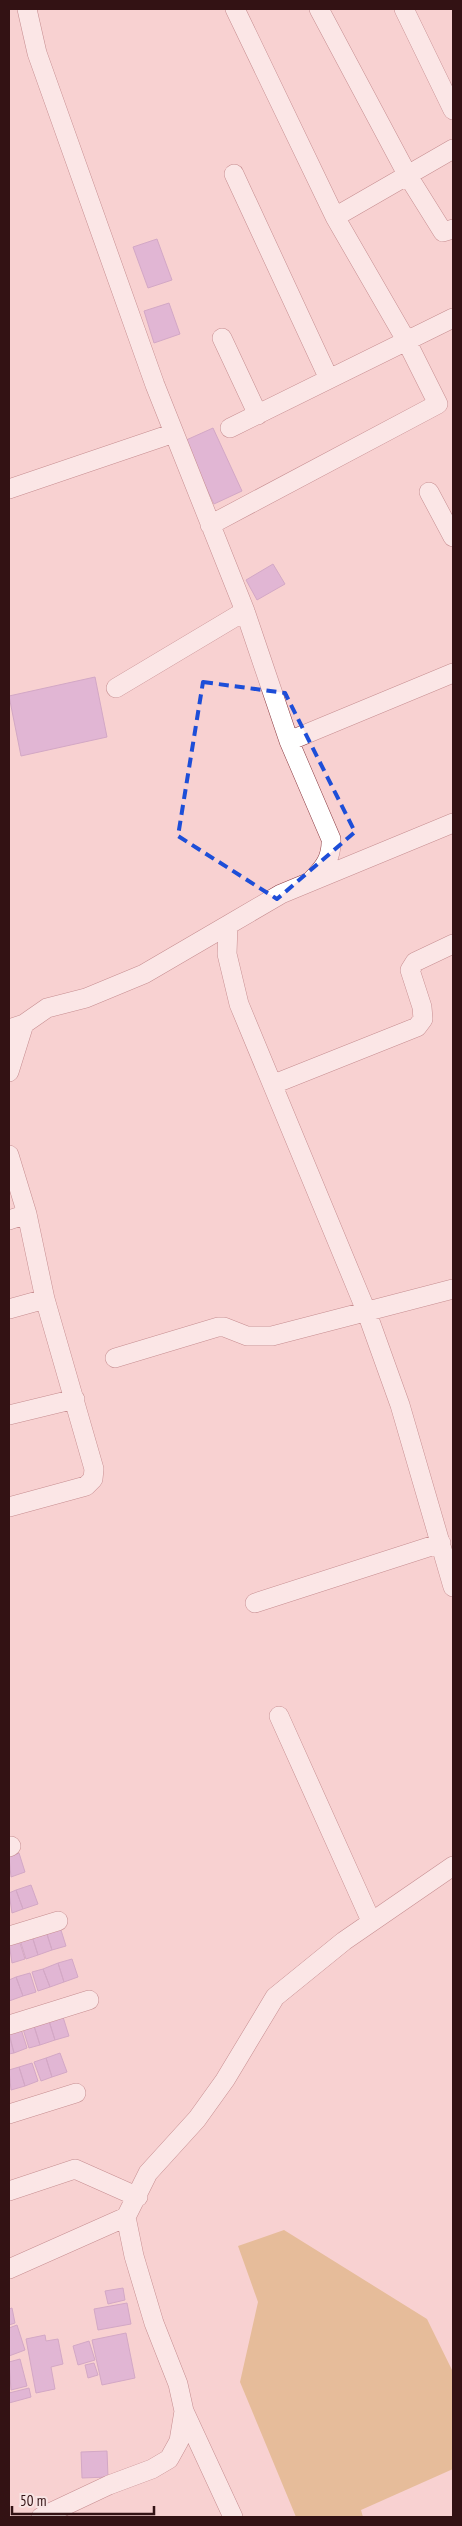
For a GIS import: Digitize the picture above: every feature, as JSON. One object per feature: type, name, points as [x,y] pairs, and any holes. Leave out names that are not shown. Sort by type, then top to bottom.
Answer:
[{"type":"street","points":[[27,9],[37,53],[174,433],[245,611],[289,741],[331,839],[331,852],[325,867],[309,883]]},
{"type":"street","points":[[210,526],[446,400],[406,340],[335,217],[235,9]]},
{"type":"street","points":[[319,9],[408,176],[443,232],[453,229]]},
{"type":"street","points":[[404,9],[453,110]]},
{"type":"street","points":[[335,217],[453,150]]},
{"type":"street","points":[[234,174],[329,379]]},
{"type":"street","points":[[230,428],[453,318]]},
{"type":"street","points":[[222,338],[258,415]]},
{"type":"street","points":[[9,489],[174,433]]},
{"type":"street","points":[[429,492],[453,536]]},
{"type":"street","points":[[116,688],[245,611]]},
{"type":"street","points":[[289,741],[453,673]]},
{"type":"street","points":[[9,1072],[17,1027],[47,1008],[86,998],[144,974],[281,894],[453,824]]},
{"type":"street","points":[[228,925],[227,954],[237,995],[367,1313],[400,1405],[453,1587]]},
{"type":"street","points":[[274,1084],[417,1027],[423,1019],[422,1007],[410,970],[415,962],[453,944]]},
{"type":"street","points":[[9,1155],[28,1214],[45,1299],[94,1469],[93,1479],[86,1486],[9,1507]]},
{"type":"street","points":[[9,1220],[28,1214]]},
{"type":"street","points":[[115,1358],[218,1327],[224,1327],[247,1336],[272,1336],[367,1313],[453,1289]]},
{"type":"street","points":[[9,1310],[45,1299]]},
{"type":"street","points":[[9,1415],[75,1399]]},
{"type":"street","points":[[255,1603],[441,1543]]},
{"type":"street","points":[[279,1716],[371,1921]]},
{"type":"street","points":[[9,2268],[126,2217],[138,2197],[148,2173],[197,2119],[225,2080],[275,1997],[371,1921],[453,1866]]},
{"type":"street","points":[[9,1936],[58,1921]]},
{"type":"street","points":[[9,2025],[89,2000]]},
{"type":"street","points":[[9,2114],[76,2093]]},
{"type":"street","points":[[9,2191],[75,2169],[138,2197]]},
{"type":"street","points":[[126,2217],[134,2256],[154,2323],[178,2384],[184,2411],[233,2517]]},
{"type":"street","points":[[42,2517],[101,2489],[152,2469],[169,2459],[180,2441],[184,2411]]},
{"type":"highlighted area","points":[[203,682],[285,693],[355,832],[277,899],[178,836]]},
{"type":"shaded area","points":[[284,2230],[427,2319],[453,2372],[453,2469],[361,2510],[363,2517],[296,2517],[240,2382],[258,2302],[238,2246]]},
{"type":"building","points":[[157,239],[172,280],[148,288],[133,247]]},
{"type":"building","points":[[169,303],[180,334],[154,343],[144,311]]},
{"type":"building","points":[[213,428],[242,491],[214,504],[184,441]]},
{"type":"building","points":[[273,564],[285,584],[257,600],[246,580]]},
{"type":"building","points":[[95,677],[107,737],[21,756],[9,696]]},
{"type":"building","points":[[19,1853],[25,1872],[11,1877],[9,1857]]},
{"type":"building","points":[[31,1885],[38,1904],[23,1909],[16,1890]]},
{"type":"building","points":[[16,1890],[23,1909],[12,1913],[9,1893]]},
{"type":"building","points":[[60,1927],[66,1946],[52,1950],[46,1931]]},
{"type":"building","points":[[46,1931],[52,1950],[38,1955],[32,1936]]},
{"type":"building","points":[[32,1936],[38,1955],[26,1959],[20,1940]]},
{"type":"building","points":[[19,1940],[25,1959],[12,1963],[9,1943]]},
{"type":"building","points":[[72,1959],[78,1977],[64,1982],[58,1963]]},
{"type":"building","points":[[58,1963],[64,1982],[50,1987],[43,1969]]},
{"type":"building","points":[[43,1969],[50,1987],[38,1991],[32,1972]]},
{"type":"building","points":[[30,1973],[36,1992],[23,1996],[16,1977]]},
{"type":"building","points":[[16,1977],[23,1996],[9,2001],[9,1980]]},
{"type":"building","points":[[63,2017],[69,2036],[55,2040],[49,2021]]},
{"type":"building","points":[[49,2021],[55,2040],[40,2045],[34,2026]]},
{"type":"building","points":[[34,2026],[40,2045],[29,2048],[23,2029]]},
{"type":"building","points":[[21,2029],[27,2048],[14,2053],[9,2033]]},
{"type":"building","points":[[9,2035],[14,2053],[9,2054]]},
{"type":"building","points":[[60,2053],[67,2072],[52,2077],[46,2058]]},
{"type":"building","points":[[46,2058],[52,2077],[41,2081],[34,2062]]},
{"type":"building","points":[[32,2063],[38,2081],[25,2086],[19,2067]]},
{"type":"building","points":[[19,2067],[25,2086],[11,2090],[9,2070]]},
{"type":"building","points":[[123,2288],[125,2300],[108,2304],[105,2291]]},
{"type":"building","points":[[127,2303],[131,2324],[98,2330],[94,2309]]},
{"type":"building","points":[[12,2308],[15,2323],[9,2325],[9,2309]]},
{"type":"building","points":[[17,2325],[25,2350],[9,2356],[9,2328]]},
{"type":"building","points":[[126,2333],[135,2378],[102,2385],[92,2340]]},
{"type":"building","points":[[45,2335],[46,2341],[58,2339],[63,2364],[51,2367],[55,2389],[36,2393],[26,2339]]},
{"type":"building","points":[[89,2341],[95,2360],[78,2365],[73,2346]]},
{"type":"building","points":[[20,2359],[27,2386],[11,2390],[9,2362]]},
{"type":"building","points":[[94,2363],[98,2375],[88,2378],[85,2365]]},
{"type":"building","points":[[29,2388],[31,2397],[9,2403],[9,2393]]},
{"type":"building","points":[[107,2451],[108,2477],[82,2478],[81,2452]]}]
